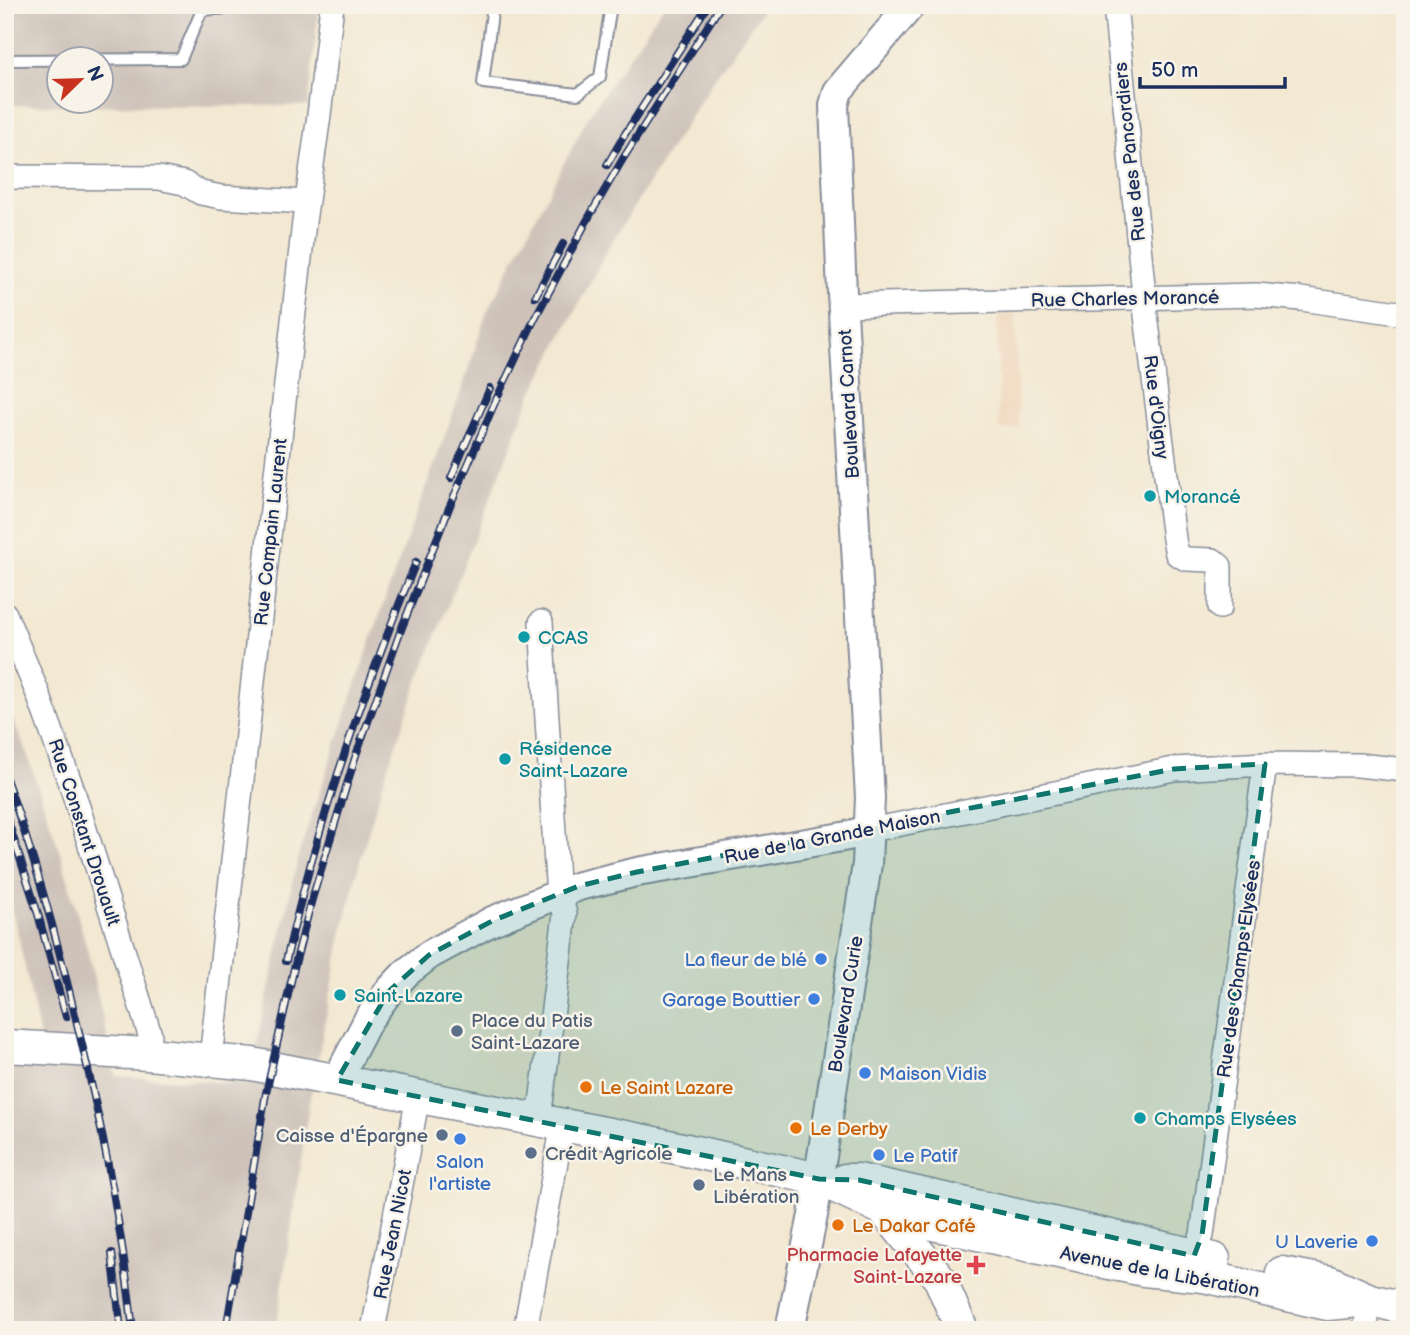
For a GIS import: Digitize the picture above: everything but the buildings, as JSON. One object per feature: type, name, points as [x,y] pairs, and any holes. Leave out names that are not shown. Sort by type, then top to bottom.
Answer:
[{"type":"main road","points":[[5,1046],[252,1063],[551,1122],[819,1179]]},
{"type":"main road","name":"Avenue de la Libération","points":[[819,1179],[859,1180],[948,1240],[1195,1256],[1330,1282],[1367,1315]]},
{"type":"main road","name":"Avenue de la Libération","points":[[819,1179],[883,1209],[919,1221],[948,1240],[1144,1270],[1203,1276],[1367,1315],[1405,1308]]},
{"type":"main road","points":[[883,1209],[948,1240],[962,1330]]},
{"type":"street","name":"Rue Compain Laurent","points":[[211,1059],[307,202],[332,5]]},
{"type":"street","name":"Boulevard Carnot","points":[[869,829],[870,798],[834,105],[838,91],[911,5]]},
{"type":"street","name":"Rue des Pancordiers","points":[[1115,5],[1144,298]]},
{"type":"street","points":[[5,177],[159,178],[184,183],[201,193],[221,197],[307,202]]},
{"type":"street","name":"Rue Charles Morancé","points":[[843,305],[1256,295],[1405,314]]},
{"type":"street","name":"Rue d'Oigny","points":[[1144,298],[1177,554],[1186,559],[1213,560],[1220,566],[1220,607]]},
{"type":"street","name":"Rue Constant Drouault","points":[[5,614],[72,788],[150,1035],[148,1054]]},
{"type":"street","points":[[525,1330],[551,1122],[565,914],[557,881],[541,622]]},
{"type":"street","name":"Rue de la Grande Maison","points":[[337,1080],[368,1020],[406,973],[429,955],[492,921],[579,886],[637,872],[848,836],[869,829],[1174,769],[1265,764],[1358,765],[1405,770]]},
{"type":"street","name":"Rue des Champs Elysées","points":[[1195,1256],[1202,1235],[1265,764]]},
{"type":"street","name":"Boulevard Curie","points":[[790,1330],[819,1179],[867,864],[869,829]]},
{"type":"street","name":"Rue Jean Nicot","points":[[373,1330],[418,1097]]},
{"type":"lane","points":[[5,60],[181,59],[202,10],[243,5]]},
{"type":"lane","points":[[493,5],[483,83],[578,94],[600,78],[611,5]]},
{"type":"highlighted area","points":[[1265,764],[1202,1235],[1194,1256],[859,1180],[819,1179],[337,1080],[389,991],[429,955],[492,921],[579,886],[637,872],[1174,769]]},
{"type":"shaded area","points":[[5,5],[319,5],[308,106],[116,105],[116,46],[46,46],[46,105],[5,105]]},
{"type":"shaded area","points":[[664,5],[766,5],[711,84],[608,248],[531,395],[419,679],[385,776],[342,934],[309,1105],[276,1330],[5,1330],[5,1046],[42,1047],[5,887],[5,699],[26,751],[61,855],[87,949],[116,1076],[248,1084],[299,853],[486,314],[588,117]]},
{"type":"shaded area","points":[[1015,313],[1019,429],[999,430],[997,314]]},
{"type":"railway","points":[[607,165],[708,5]]},
{"type":"railway","points":[[226,1330],[266,1093],[294,968],[355,758],[399,635],[449,508],[536,316],[624,157],[721,5]]},
{"type":"railway","points":[[535,297],[563,244]]},
{"type":"railway","points":[[451,478],[490,388]]},
{"type":"railway","points":[[286,961],[312,859],[343,759],[416,562]]},
{"type":"railway","points":[[5,776],[46,903],[88,1069],[117,1217],[133,1330]]},
{"type":"railway","points":[[5,812],[38,914],[66,1017]]},
{"type":"railway","points":[[112,1253],[121,1330]]},
{"type":"place","name":"Morancé","points":[[1150,496]]},
{"type":"place","name":"CCAS","points":[[524,637]]},
{"type":"place","name":"Résidence Saint-Lazare","points":[[505,759]]},
{"type":"place","name":"La fleur de blé","points":[[821,959]]},
{"type":"place","name":"Saint-Lazare","points":[[340,995]]},
{"type":"place","name":"Garage Bouttier","points":[[814,999]]},
{"type":"place","name":"Place du Patis Saint-Lazare","points":[[457,1031]]},
{"type":"place","name":"Maison Vidis","points":[[865,1073]]},
{"type":"place","name":"Le Saint Lazare","points":[[586,1087]]},
{"type":"place","name":"Champs Elysées","points":[[1140,1118]]},
{"type":"place","name":"Le Derby","points":[[796,1128]]},
{"type":"place","name":"Caisse d'Épargne","points":[[442,1135]]},
{"type":"place","name":"Salon l'artiste","points":[[460,1139]]},
{"type":"place","name":"Crédit Agricole","points":[[531,1153]]},
{"type":"place","name":"Le Patif","points":[[879,1155]]},
{"type":"place","name":"Le Mans Libération","points":[[699,1185]]},
{"type":"place","name":"Le Dakar Café","points":[[838,1225]]},
{"type":"place","name":"U Laverie","points":[[1372,1241]]},
{"type":"place","name":"Pharmacie Lafayette Saint-Lazare","points":[[976,1265]]}]
